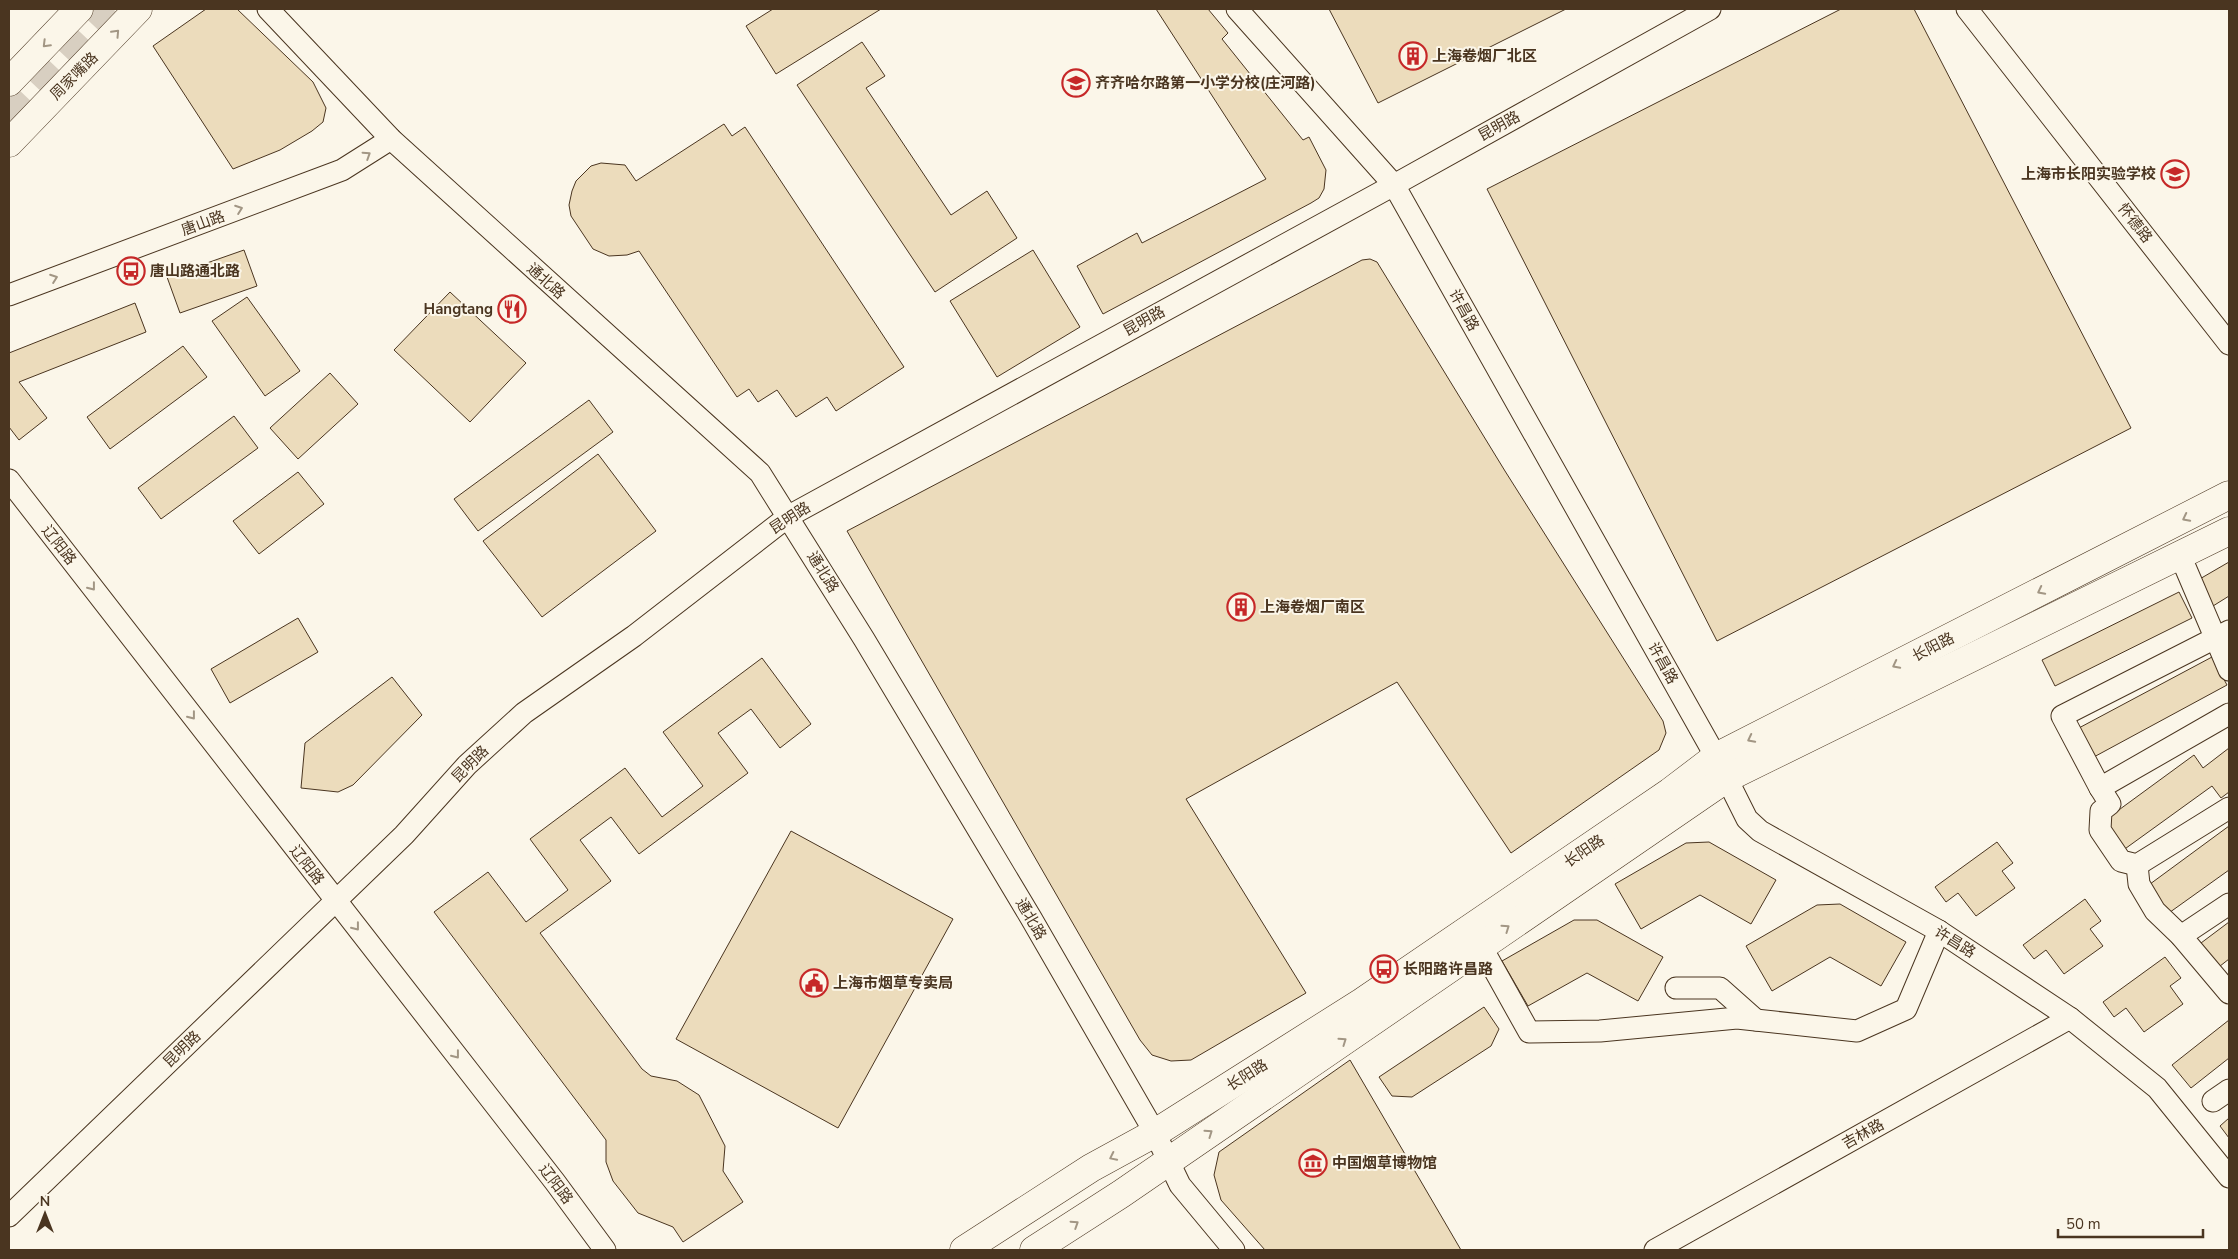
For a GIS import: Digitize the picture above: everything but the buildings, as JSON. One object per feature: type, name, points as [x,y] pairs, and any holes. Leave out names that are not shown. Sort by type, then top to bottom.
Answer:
[{"type":"main road","points":[[9,82],[79,9]]},
{"type":"main road","name":"周家嘴路","points":[[9,143],[138,9]]},
{"type":"main road","name":"长阳路","points":[[1034,1250],[1169,1161],[1481,946],[1721,767],[2229,496]]},
{"type":"main road","name":"长阳路","points":[[964,1250],[1091,1168],[1155,1133],[1392,982],[1670,792],[2229,531]]},
{"type":"street","name":"通北路","points":[[268,9],[391,139],[760,473],[789,516],[1026,910],[1155,1133],[1180,1185],[1234,1250]]},
{"type":"street","name":"许昌路","points":[[1237,9],[1394,185],[1721,767],[1746,819],[1760,831],[1939,931],[2070,1018],[2157,1088],[2229,1177]]},
{"type":"street","name":"昆明路","points":[[9,1216],[336,902],[404,835],[467,765],[524,713],[634,636],[789,516],[1394,185],[1710,9]]},
{"type":"street","name":"怀德路","points":[[1967,9],[2229,344]]},
{"type":"street","name":"唐山路","points":[[9,295],[342,170],[391,139]]},
{"type":"street","name":"辽阳路","points":[[9,480],[556,1182],[605,1250]]},
{"type":"street","points":[[2180,555],[2223,634],[2229,670]]},
{"type":"street","points":[[2223,634],[2062,716],[2110,804],[2101,811],[2100,830],[2121,861],[2137,865],[2229,808]]},
{"type":"street","points":[[2100,788],[2229,714]]},
{"type":"street","points":[[2137,865],[2139,884],[2155,911],[2181,936],[2229,993]]},
{"type":"street","points":[[2181,936],[2229,904]]},
{"type":"street","points":[[1481,946],[1529,1032],[1600,1031],[1737,1018],[1857,1031],[1906,1009],[1939,931]]},
{"type":"street","points":[[1676,988],[1720,988],[1756,1020]]},
{"type":"street","name":"吉林路","points":[[1655,1250],[2070,1018]]},
{"type":"tunnel","points":[[9,119],[113,9]]},
{"type":"place","name":"上海卷烟厂北区","points":[[1413,56]]},
{"type":"place","name":"齐齐哈尔路第一小学分校(庄河路)","points":[[1076,83]]},
{"type":"place","name":"上海市长阳实验学校","points":[[2175,174]]},
{"type":"place","name":"唐山路通北路","points":[[131,271]]},
{"type":"place","name":"Hangtang","points":[[512,309]]},
{"type":"place","name":"上海卷烟厂南区","points":[[1241,607]]},
{"type":"place","name":"长阳路许昌路","points":[[1384,969]]},
{"type":"place","name":"上海市烟草专卖局","points":[[814,983]]},
{"type":"place","name":"中国烟草博物馆","points":[[1313,1163]]}]
